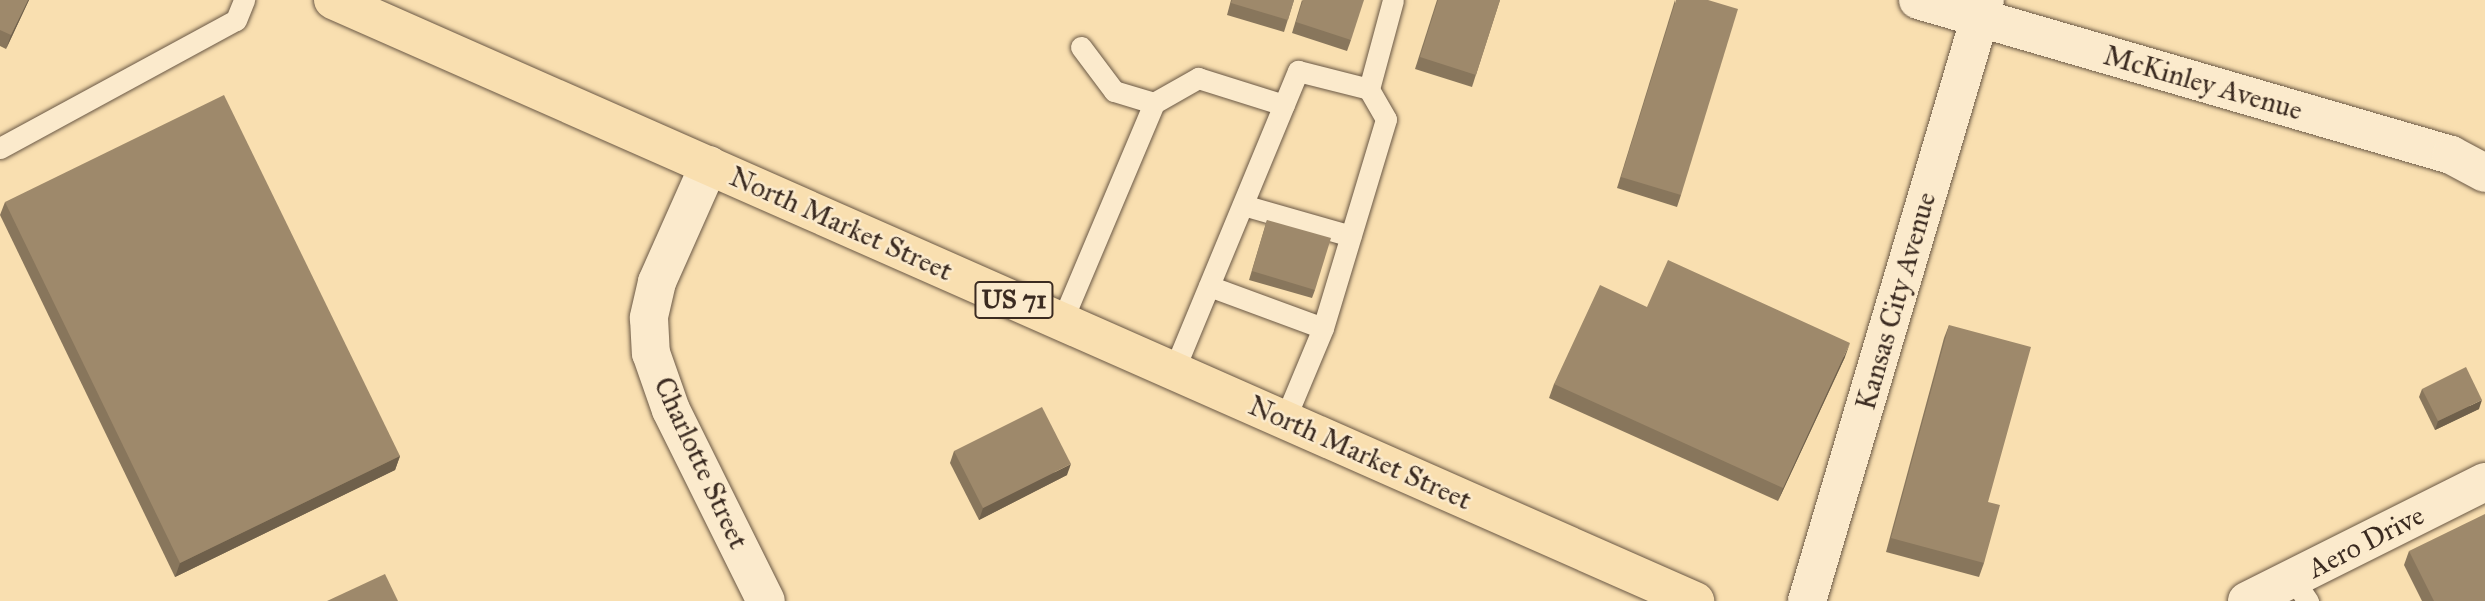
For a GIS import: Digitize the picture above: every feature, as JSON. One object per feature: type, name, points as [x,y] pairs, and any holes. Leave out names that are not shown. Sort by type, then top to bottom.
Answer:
[{"type":"main road","name":"North Market Street","points":[[333,0],[1695,601]]},
{"type":"street","name":"McKinley Avenue","points":[[1918,0],[1982,9],[2451,155],[2485,173]]},
{"type":"street","name":"Kansas City Avenue","points":[[1807,601],[1982,9]]},
{"type":"street","name":"Charlotte Street","points":[[709,165],[657,282],[649,318],[651,354],[671,410],[766,601]]},
{"type":"street","name":"Aero Drive","points":[[2248,601],[2300,590],[2485,482]]},
{"type":"lane","points":[[0,148],[236,20],[244,0]]},
{"type":"lane","points":[[1284,419],[1323,328],[1386,119],[1369,89],[1393,0]]},
{"type":"lane","points":[[1082,47],[1114,91],[1154,103]]},
{"type":"lane","points":[[1174,370],[1298,71],[1369,89]]},
{"type":"lane","points":[[1062,321],[1154,103],[1198,78],[1284,105]]},
{"type":"lane","points":[[1243,205],[1351,236]]},
{"type":"lane","points":[[1209,286],[1323,328]]},
{"type":"building","points":[[0,0],[28,0],[11,35],[0,30]]},
{"type":"building","points":[[1232,0],[1294,0],[1288,20],[1231,3]]},
{"type":"building","points":[[1303,0],[1364,0],[1351,40],[1296,22]]},
{"type":"building","points":[[1438,0],[1500,0],[1476,75],[1420,57]]},
{"type":"building","points":[[1676,0],[1708,0],[1738,9],[1681,195],[1621,177]]},
{"type":"building","points":[[224,95],[400,456],[180,563],[5,202]]},
{"type":"building","points":[[1267,220],[1331,238],[1315,290],[1252,271]]},
{"type":"building","points":[[1668,260],[1850,343],[1783,488],[1554,384],[1600,285],[1647,307]]},
{"type":"building","points":[[1949,325],[2031,347],[1988,502],[2000,505],[1984,563],[1891,538]]},
{"type":"building","points":[[2466,367],[2482,400],[2438,421],[2422,389]]},
{"type":"building","points":[[1042,407],[1071,464],[983,508],[954,451]]},
{"type":"building","points":[[2485,514],[2485,601],[2434,601],[2409,551]]},
{"type":"building","points":[[385,574],[398,601],[327,601]]}]
